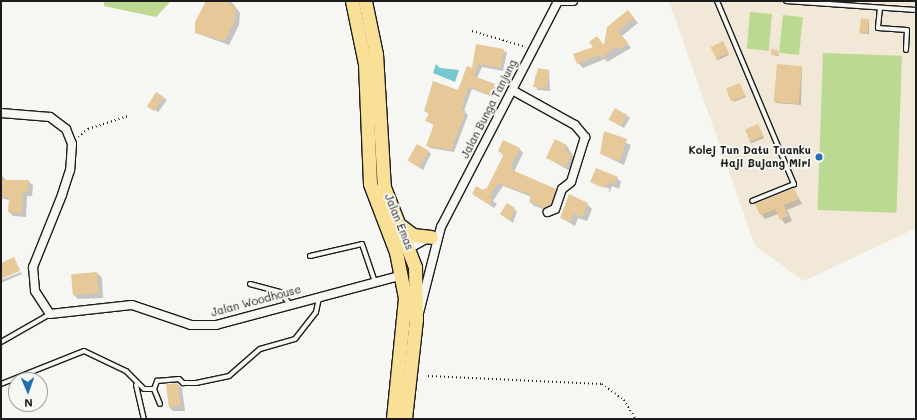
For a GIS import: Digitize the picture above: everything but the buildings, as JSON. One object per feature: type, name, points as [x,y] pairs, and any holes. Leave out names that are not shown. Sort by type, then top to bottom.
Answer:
[{"type":"main road","name":"Jalan Emas","points":[[352,1],[365,64],[370,184],[402,275],[404,305],[393,419]]},
{"type":"main road","name":"Jalan Emas","points":[[365,1],[376,54],[382,172],[388,202],[410,248],[418,291],[405,419]]},
{"type":"main road","points":[[400,226],[413,235],[431,237]]},
{"type":"main road","points":[[402,275],[402,258],[410,248]]},
{"type":"street","points":[[559,1],[572,1]]},
{"type":"street","name":"Jalan Bunga Tanjung","points":[[441,227],[532,50],[559,1]]},
{"type":"street","points":[[512,90],[575,125],[585,137],[571,182],[562,189],[555,209],[548,212]]},
{"type":"street","points":[[1,113],[50,117],[66,129],[73,148],[62,195],[33,267],[35,291],[50,314]]},
{"type":"street","points":[[410,248],[431,237],[441,227]]},
{"type":"street","points":[[416,319],[427,292],[441,227]]},
{"type":"street","name":"Jalan Woodhouse","points":[[50,314],[132,305],[191,325],[204,326],[402,275]]},
{"type":"lane","points":[[717,1],[794,184],[752,201]]},
{"type":"lane","points":[[786,1],[916,10]]},
{"type":"lane","points":[[858,6],[861,1]]},
{"type":"lane","points":[[880,8],[878,28],[907,30],[906,50]]},
{"type":"lane","points":[[310,256],[362,244],[375,282]]},
{"type":"lane","points":[[250,284],[280,292],[289,303]]},
{"type":"lane","points":[[160,404],[154,389],[157,381],[179,379],[183,383],[196,383],[230,376],[260,349],[295,339],[316,312],[320,296]]},
{"type":"lane","points":[[1,342],[50,314]]},
{"type":"lane","points":[[1,384],[84,351],[126,371],[136,385],[144,419]]},
{"type":"lane","points":[[136,385],[154,389]]},
{"type":"path","points":[[472,31],[532,50]]},
{"type":"path","points":[[73,148],[78,135],[88,129],[128,116]]},
{"type":"path","points":[[428,376],[602,384],[624,400],[636,419]]},
{"type":"shaded area","name":"Kolej Tun Datu Tuanku Haji Bujang Miri","points":[[669,1],[916,1],[916,228],[804,281],[755,246]]},
{"type":"green space","points":[[104,1],[171,1],[156,17],[104,6]]},
{"type":"green space","points":[[750,12],[772,14],[769,51],[747,49]]},
{"type":"green space","points":[[783,15],[803,17],[799,55],[779,53]]},
{"type":"green space","points":[[823,53],[902,56],[896,213],[818,210]]},
{"type":"water","points":[[436,64],[440,68],[459,70],[455,82],[433,73]]},
{"type":"place","name":"Kolej Tun Datu Tuanku Haji Bujang Miri","points":[[819,157]]}]
